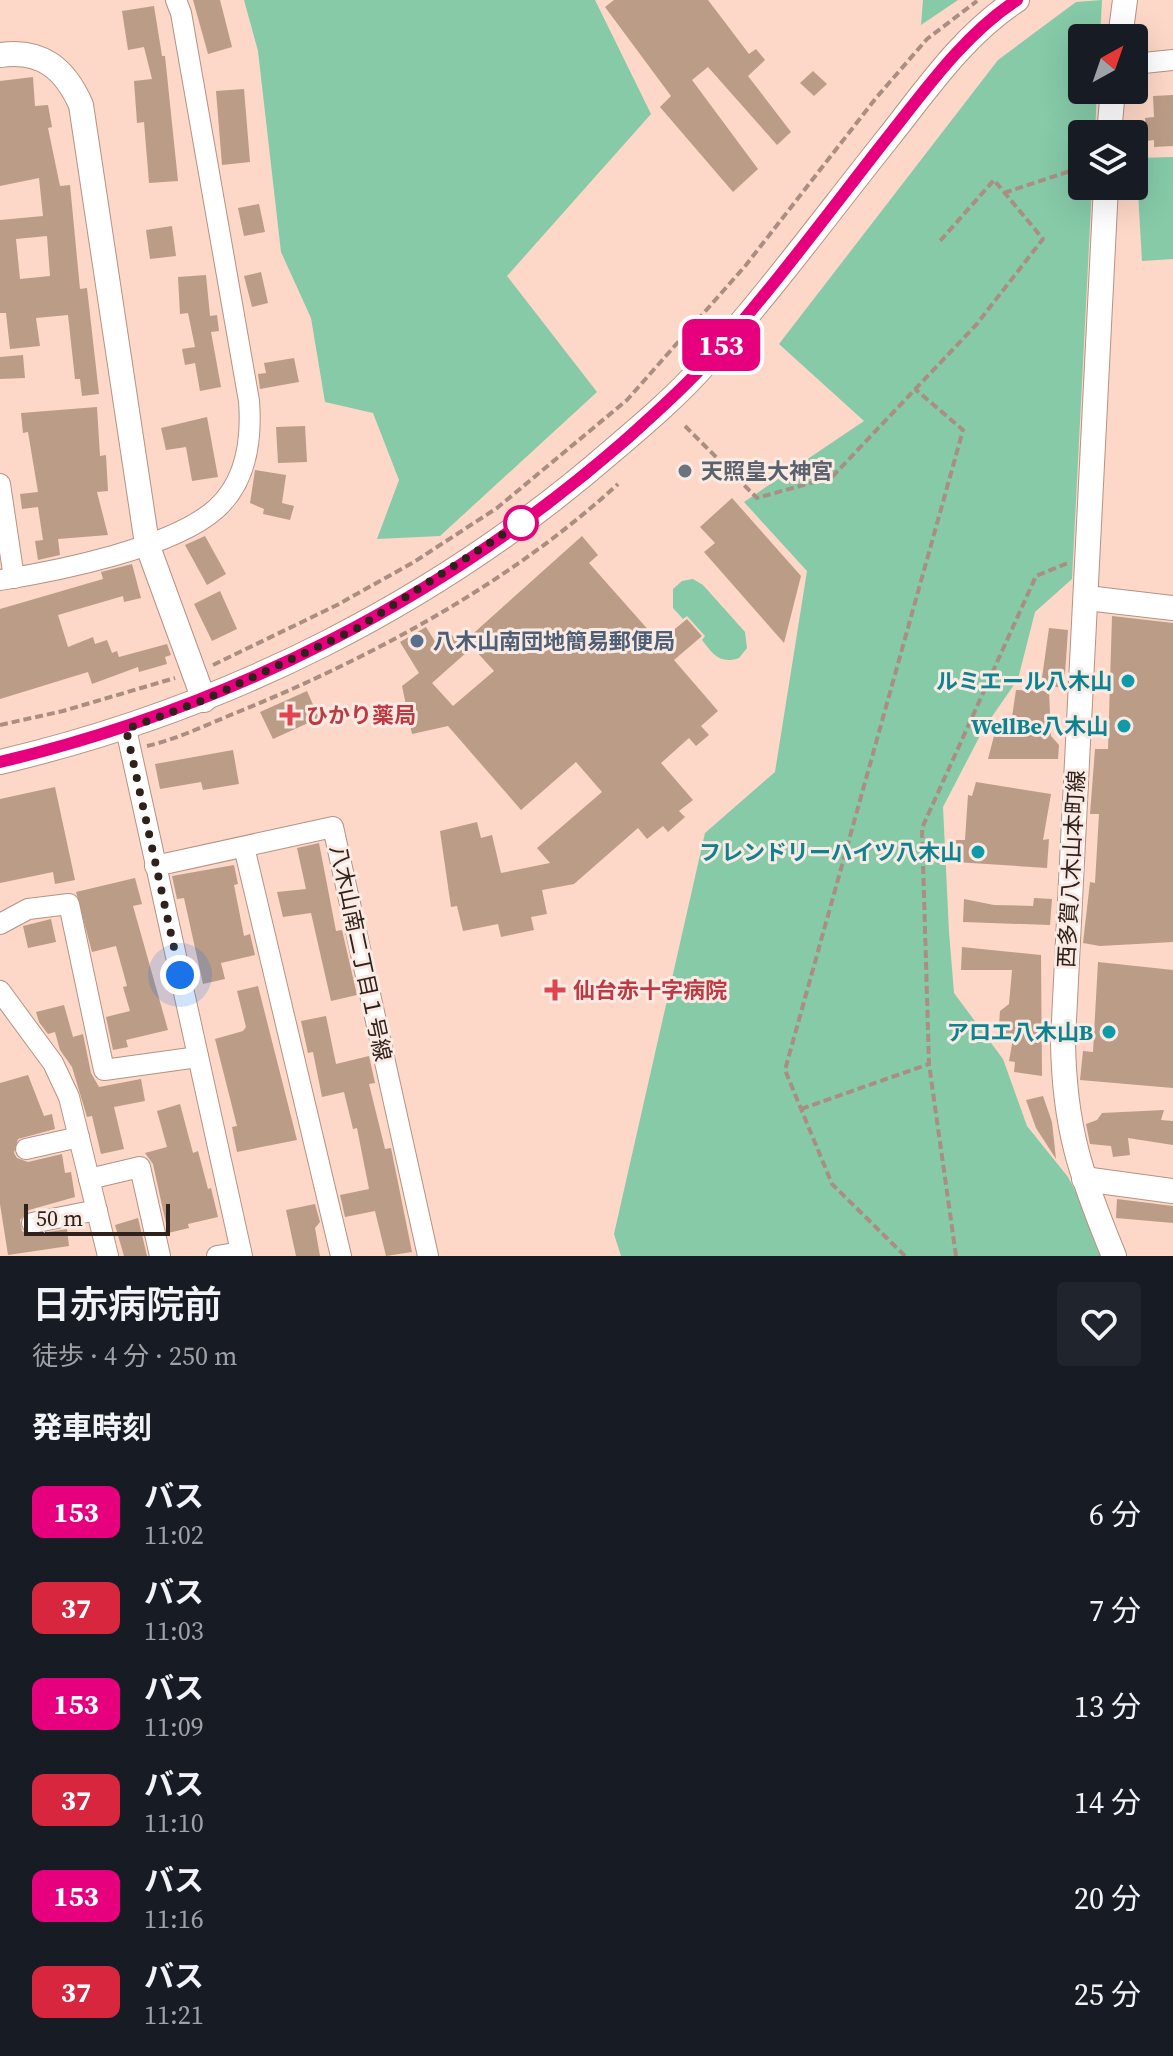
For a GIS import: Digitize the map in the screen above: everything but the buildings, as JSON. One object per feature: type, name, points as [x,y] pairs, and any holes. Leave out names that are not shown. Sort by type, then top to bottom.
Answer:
[{"type":"street","points":[[0,484],[7,579],[147,544],[191,525],[215,509],[234,487],[252,432],[187,44],[176,0]]},
{"type":"street","points":[[0,762],[126,729],[204,700],[356,629],[470,559],[538,512],[599,462],[707,363],[938,74],[1017,0]]},
{"type":"street","points":[[1122,24],[1125,0]]},
{"type":"street","points":[[0,55],[37,57],[58,68],[70,80],[81,105],[147,544],[204,700]]},
{"type":"street","points":[[1148,63],[1173,60]]},
{"type":"street","name":"西多賀八木山本町線","points":[[1105,200],[1063,1040],[1064,1098],[1084,1179],[1114,1256]]},
{"type":"street","points":[[1087,598],[1173,608]]},
{"type":"street","points":[[126,729],[242,1254],[217,1256]]},
{"type":"street","name":"八木山南二丁目１号線","points":[[155,866],[333,827],[428,1256]]},
{"type":"street","points":[[244,847],[341,1256]]},
{"type":"street","points":[[0,924],[28,909],[69,904],[104,1070],[198,1057]]},
{"type":"street","points":[[0,991],[53,1063],[69,1097],[108,1256]]},
{"type":"street","points":[[26,1149],[79,1137]]},
{"type":"street","points":[[89,1179],[140,1167],[160,1256]]},
{"type":"street","points":[[1084,1179],[1173,1191]]},
{"type":"street","points":[[32,1223],[97,1210]]},
{"type":"path","points":[[207,668],[337,605],[414,562],[497,508],[627,400],[663,363],[802,198],[876,98],[927,39],[978,0]]},
{"type":"path","points":[[1004,193],[1068,172]]},
{"type":"path","points":[[685,426],[757,498],[832,477],[976,325],[1043,239],[994,180],[940,241]]},
{"type":"path","points":[[905,1256],[832,1184],[785,1070],[963,430],[915,389]]},
{"type":"path","points":[[569,447],[577,457]]},
{"type":"path","points":[[602,486],[608,493],[618,484]]},
{"type":"path","points":[[956,1256],[929,1064],[922,828],[1036,576],[1089,554]]},
{"type":"path","points":[[0,725],[63,711],[179,677]]},
{"type":"path","points":[[801,1109],[929,1064]]},
{"type":"green space","points":[[244,0],[595,0],[651,114],[507,276],[597,392],[440,536],[377,539],[399,480],[373,413],[325,402],[311,318],[281,252],[258,51]]},
{"type":"green space","points":[[923,0],[958,0],[921,25]]},
{"type":"green space","points":[[1102,0],[1101,24],[1068,24],[1068,104],[1096,104],[1096,120],[1068,120],[1068,200],[1091,200],[1072,579],[1035,612],[1018,679],[984,728],[943,807],[954,993],[1003,1059],[1027,1126],[1068,1177],[1109,1256],[621,1256],[614,1234],[705,833],[775,772],[807,571],[744,502],[864,421],[779,344],[998,60],[1076,2]]},
{"type":"green space","points":[[1173,157],[1173,259],[1142,261],[1138,200],[1148,200],[1148,158]]},
{"type":"green space","points":[[693,579],[703,585],[745,632],[747,648],[739,658],[727,660],[717,656],[687,616],[683,619],[673,608],[673,589],[682,581]]},
{"type":"bus line","name":"153","points":[[0,762],[126,729],[204,700],[309,653],[356,629],[470,559],[538,512],[655,415],[707,363],[938,74],[969,41],[1017,0]]},
{"type":"place","name":"天照皇大神宮","points":[[685,471]]},
{"type":"place","name":"八木山南団地簡易郵便局","points":[[417,641]]},
{"type":"place","name":"ルミエール八木山","points":[[1128,681]]},
{"type":"place","name":"ひかり薬局","points":[[290,715]]},
{"type":"place","name":"WellBe八木山","points":[[1124,726]]},
{"type":"place","name":"フレンドリーハイツ八木山","points":[[978,852]]},
{"type":"place","name":"仙台赤十字病院","points":[[555,990]]},
{"type":"place","name":"アロエ八木山B","points":[[1109,1032]]},
{"type":"route","points":[[180,975],[126,729],[204,700],[356,629],[470,559],[530,517],[521,523]]}]
